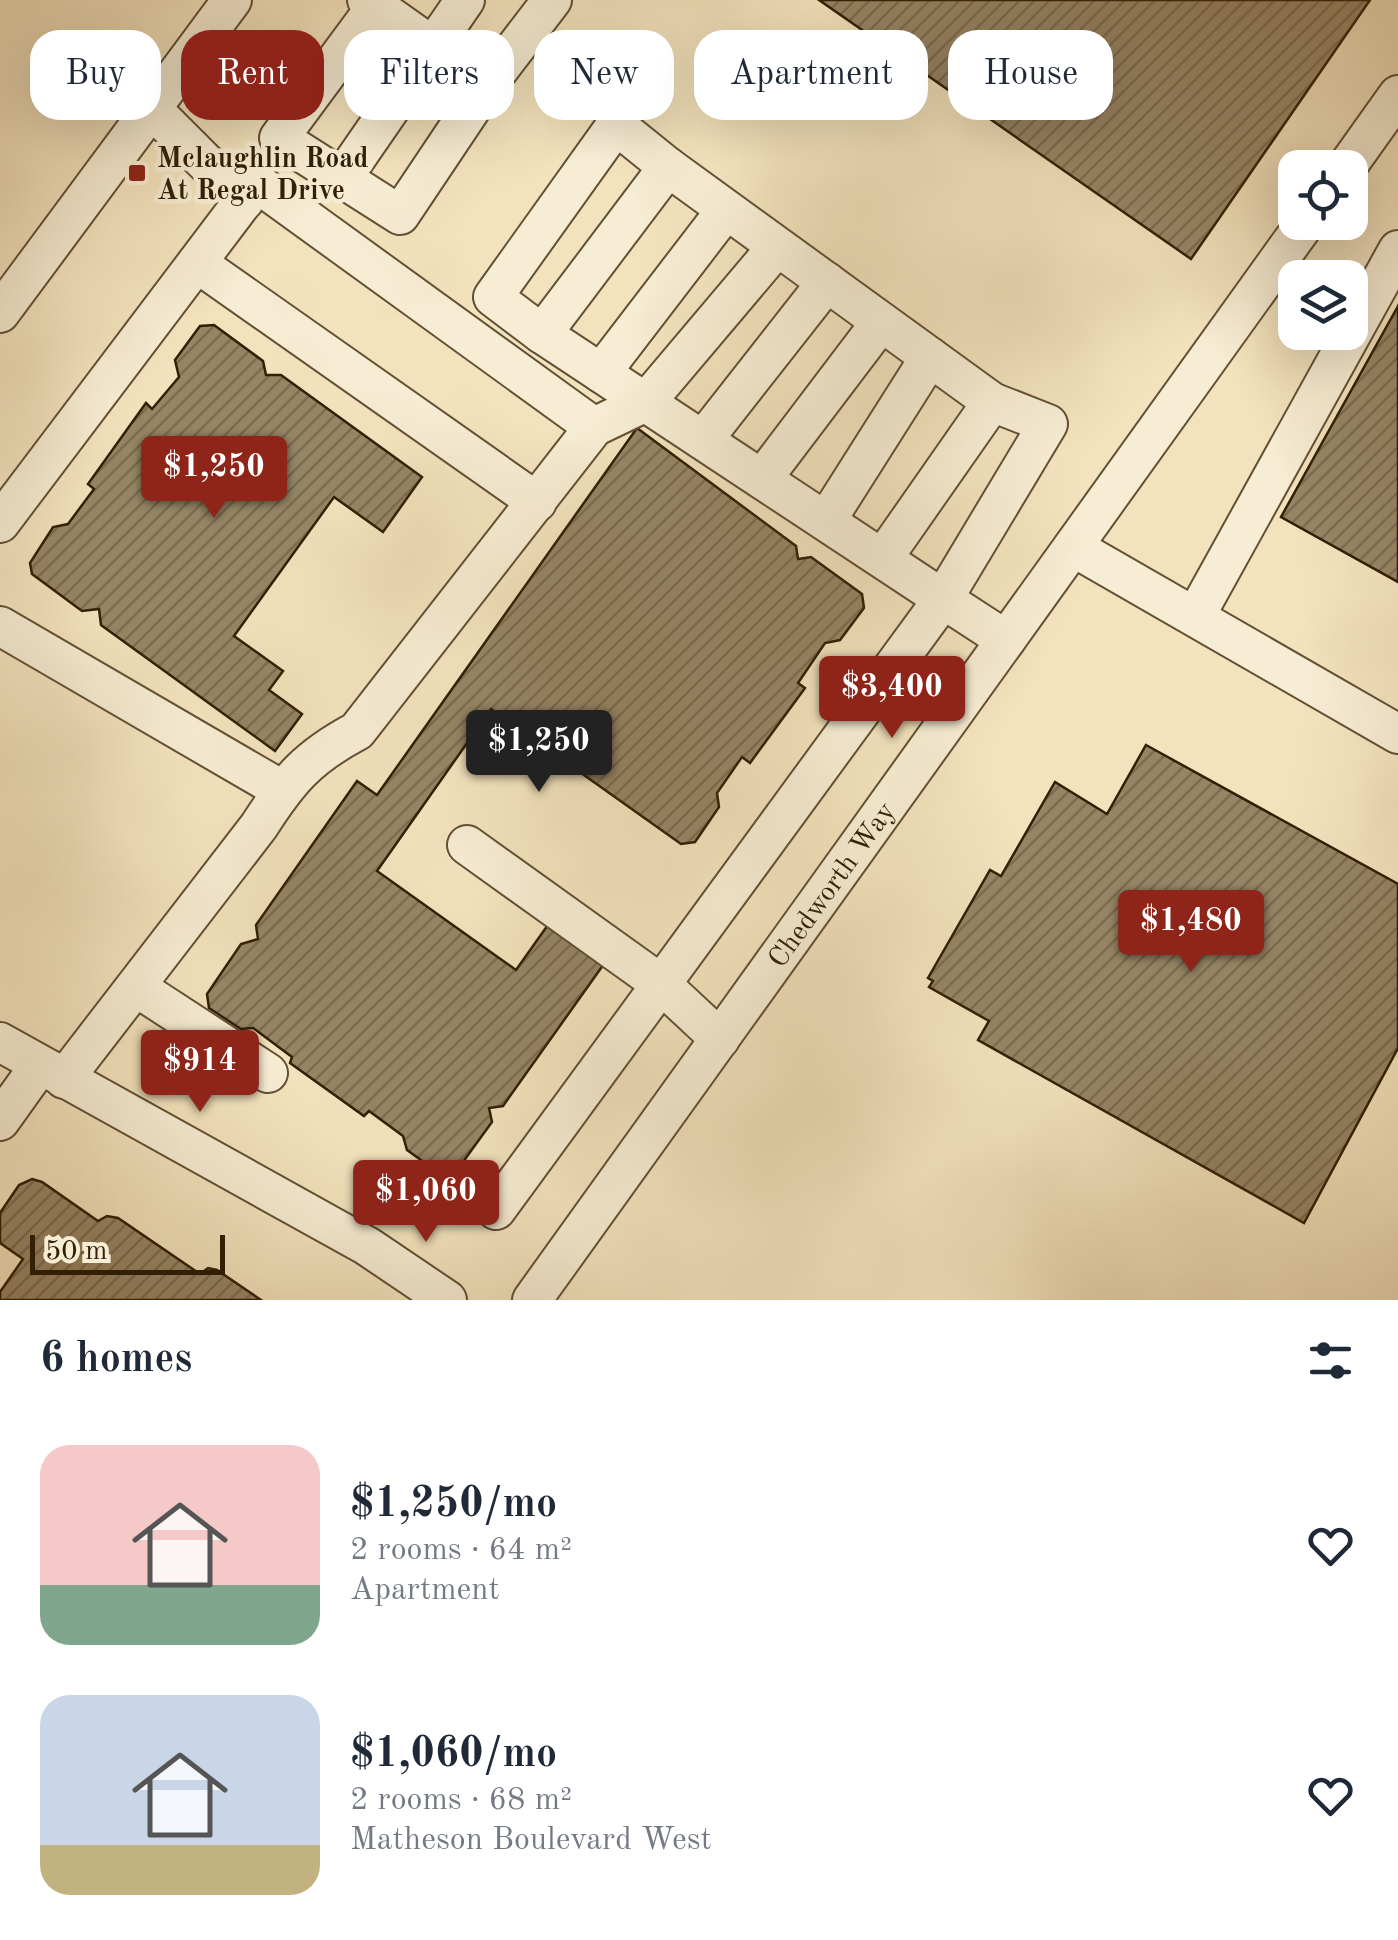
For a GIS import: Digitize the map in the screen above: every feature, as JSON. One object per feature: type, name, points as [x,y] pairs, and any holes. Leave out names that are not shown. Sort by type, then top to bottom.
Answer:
[{"type":"street","points":[[161,93],[232,0]]},
{"type":"street","points":[[442,30],[465,0]]},
{"type":"street","points":[[514,50],[552,0]]},
{"type":"street","points":[[411,30],[375,2],[279,138],[400,216],[464,120]]},
{"type":"street","points":[[1359,150],[1398,94]]},
{"type":"street","points":[[161,118],[244,201]]},
{"type":"street","points":[[0,313],[141,120]]},
{"type":"street","points":[[341,180],[381,120]]},
{"type":"street","points":[[496,1210],[944,598],[1048,424],[992,402],[726,210],[616,125],[493,297],[542,334],[944,598],[1006,640]]},
{"type":"street","points":[[542,334],[668,167]]},
{"type":"street","points":[[0,523],[257,183],[594,427]]},
{"type":"street","points":[[601,373],[726,210]]},
{"type":"street","name":"Chedworth Way","points":[[532,1300],[1293,240]]},
{"type":"street","points":[[0,1121],[136,986],[259,826],[282,790],[321,750],[357,731],[594,427],[646,402],[777,246]]},
{"type":"street","points":[[1196,615],[1398,250]]},
{"type":"street","points":[[197,263],[536,502]]},
{"type":"street","points":[[703,440],[826,282]]},
{"type":"street","points":[[762,479],[881,322]]},
{"type":"street","points":[[826,521],[930,357]]},
{"type":"street","points":[[883,558],[992,402]]},
{"type":"street","points":[[1073,547],[1398,734]]},
{"type":"street","points":[[0,626],[282,790]]},
{"type":"street","points":[[467,844],[662,984],[720,1039]]},
{"type":"street","points":[[136,986],[268,1073]]},
{"type":"street","points":[[0,1042],[366,1246],[447,1300]]},
{"type":"building","points":[[819,0],[1370,0],[1191,259],[991,120],[1113,120],[1113,30],[948,30],[948,90],[928,76],[928,30],[862,30]]},
{"type":"building","points":[[1398,306],[1398,582],[1281,517]]},
{"type":"building","points":[[214,325],[263,361],[266,375],[281,375],[422,477],[383,532],[334,497],[234,636],[283,671],[269,690],[302,714],[275,751],[101,625],[99,609],[82,611],[32,574],[30,563],[53,527],[68,524],[94,489],[88,484],[146,403],[152,409],[179,377],[175,360],[200,326]]},
{"type":"building","points":[[637,428],[796,546],[798,559],[811,557],[862,594],[864,608],[840,640],[825,643],[798,683],[805,688],[750,763],[742,757],[717,793],[719,807],[695,842],[681,844],[491,709],[377,871],[516,970],[550,922],[606,961],[503,1106],[489,1108],[492,1122],[455,1173],[443,1176],[407,1150],[403,1136],[369,1111],[364,1116],[290,1063],[292,1057],[253,1028],[241,1029],[209,1008],[207,994],[241,944],[258,939],[256,925],[357,781],[377,795]]},
{"type":"building","points":[[1146,745],[1398,884],[1398,1048],[1304,1223],[978,1040],[989,1021],[929,987],[933,981],[928,978],[990,870],[1001,876],[1055,782],[1107,814]]},
{"type":"building","points":[[32,1179],[98,1221],[107,1216],[118,1218],[200,1274],[208,1268],[217,1270],[261,1300],[0,1300],[0,1292],[23,1259],[0,1243],[0,1213],[19,1185]]},
{"type":"place","name":"Mclaughlin Road At Regal Drive","points":[[137,173]]}]
